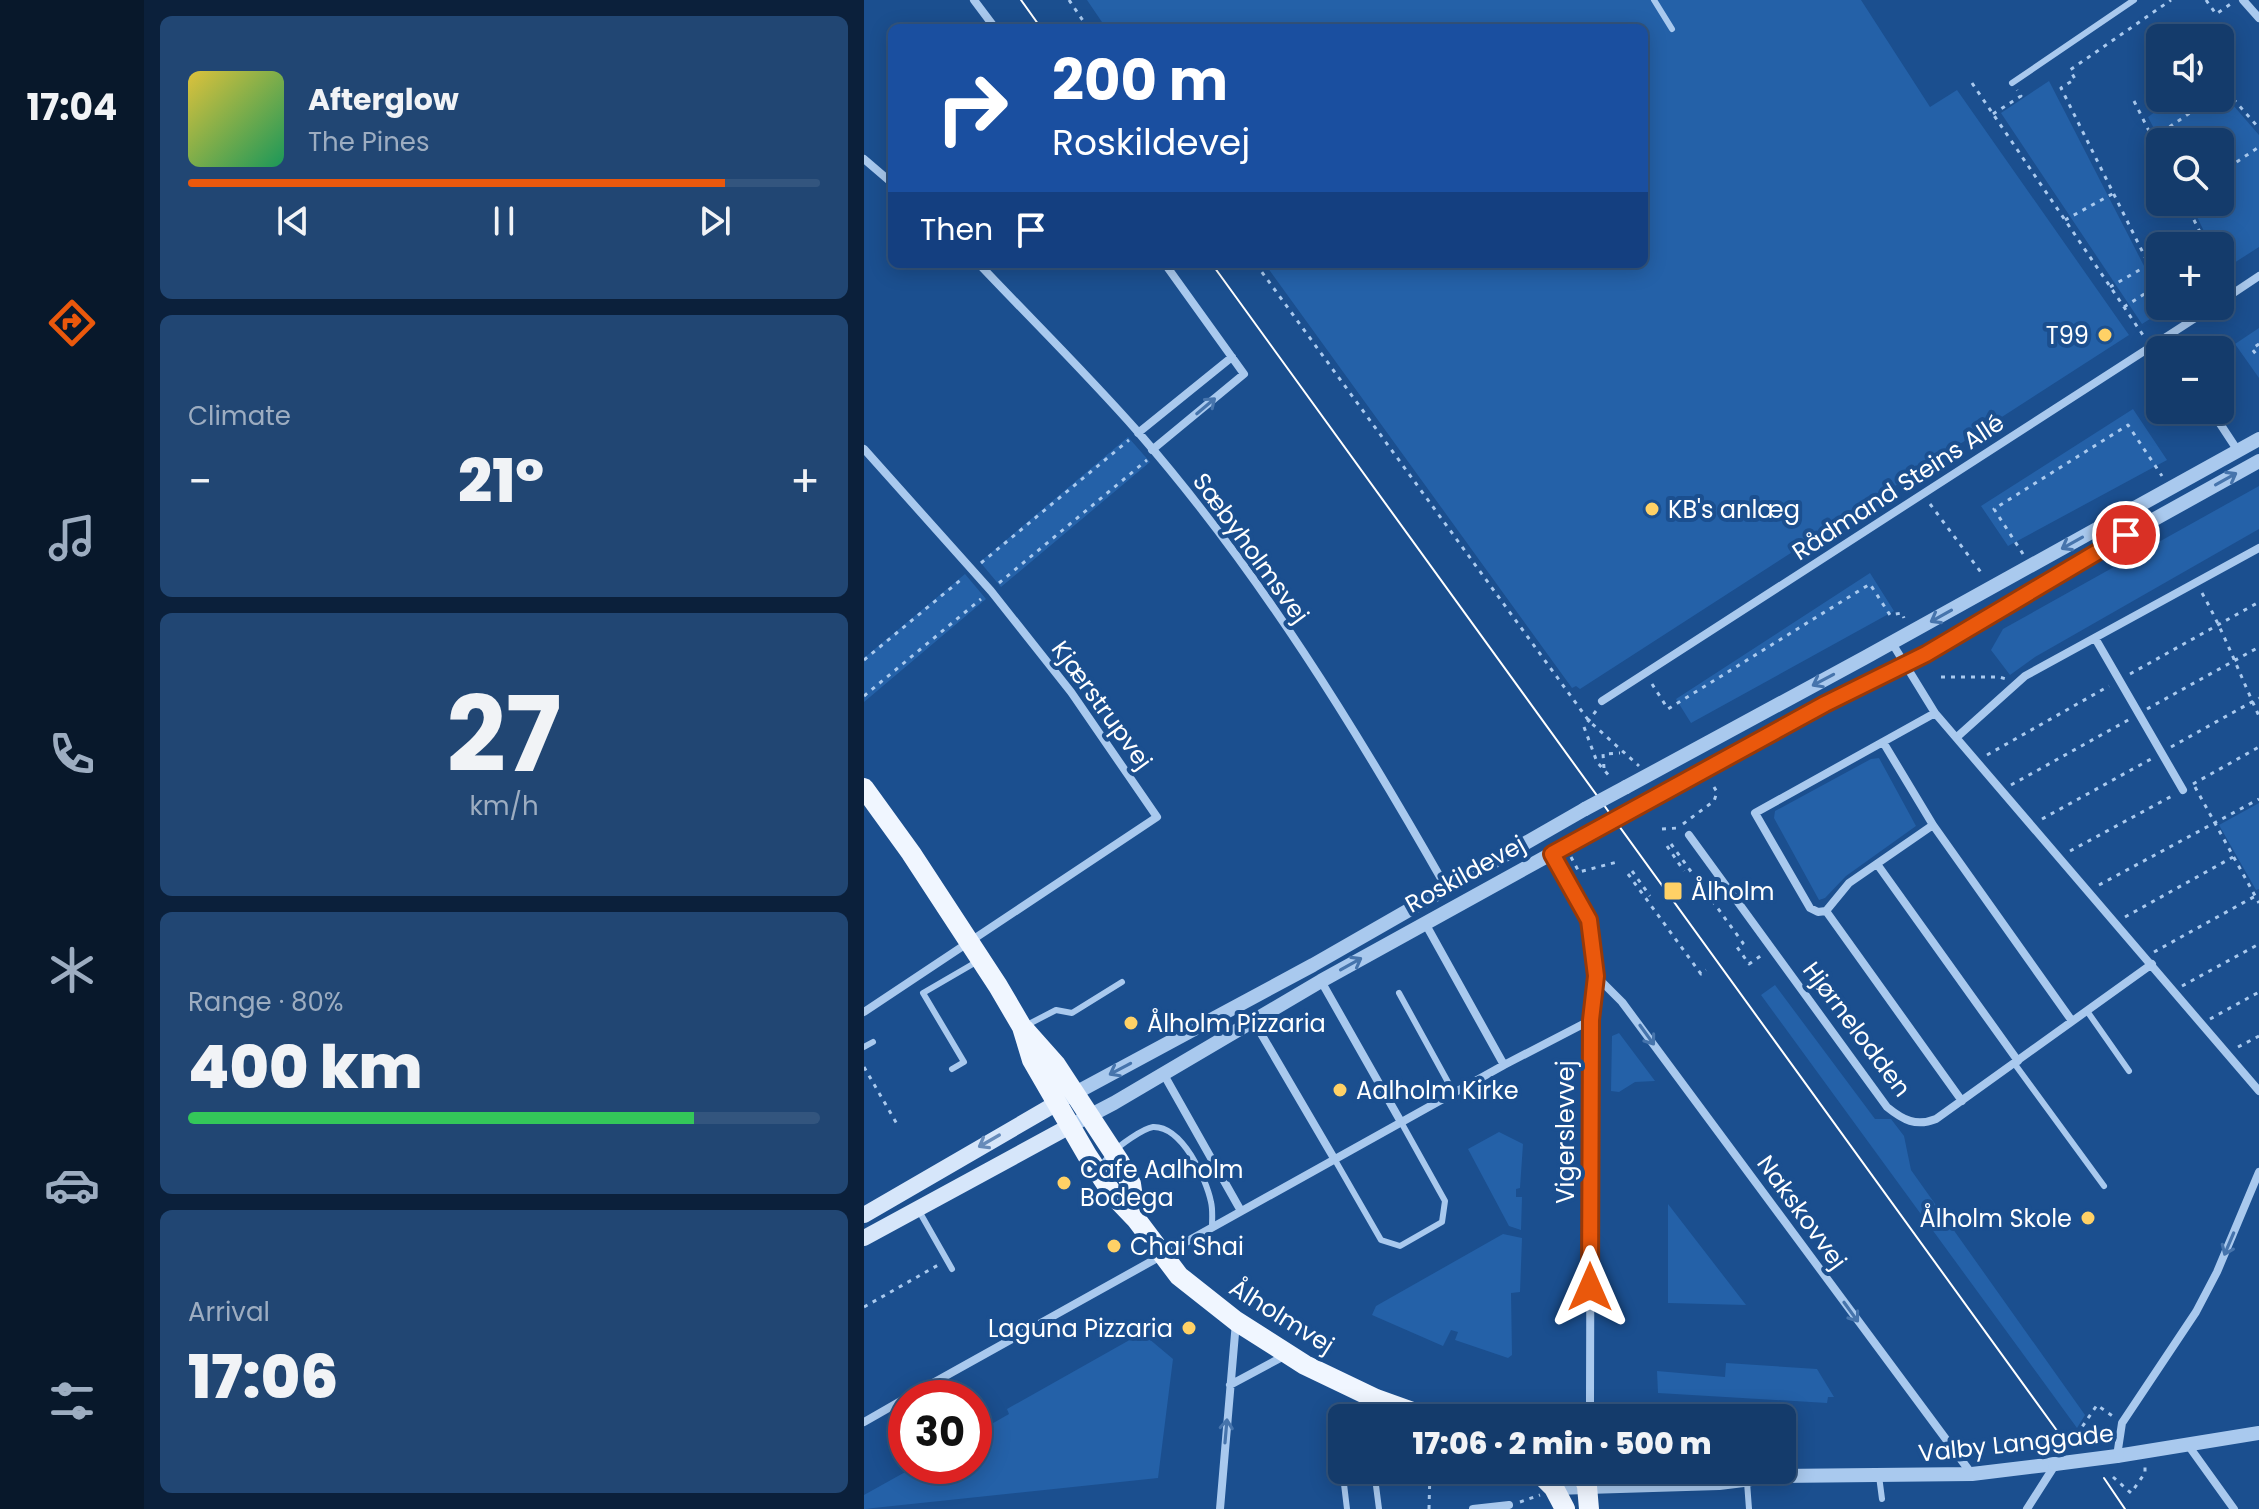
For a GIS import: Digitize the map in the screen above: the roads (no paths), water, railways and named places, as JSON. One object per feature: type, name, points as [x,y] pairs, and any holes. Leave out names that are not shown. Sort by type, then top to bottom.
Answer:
[{"type":"main road","name":"Ålholmvej","points":[[864,788],[970,941],[1022,1027],[1032,1060],[1066,1098],[1090,1115],[1131,1184],[1136,1219]]},
{"type":"main road","name":"Ålholmvej","points":[[1066,1098],[1070,1126],[1099,1173],[1179,1276],[1236,1321],[1288,1354],[1390,1404]]},
{"type":"main road","name":"Roskildevej","points":[[864,1215],[1066,1098]]},
{"type":"main road","name":"Roskildevej","points":[[864,1238],[1070,1126]]},
{"type":"main road","points":[[1541,1484],[1545,1493],[1565,1509]]},
{"type":"main road","points":[[1586,1484],[1589,1509]]},
{"type":"street","points":[[974,0],[992,24]]},
{"type":"street","points":[[2243,0],[2259,18]]},
{"type":"street","points":[[864,159],[888,180]]},
{"type":"street","name":"Sæbyholmsvej","points":[[983,268],[1138,433],[1237,557],[1375,763],[1447,889]]},
{"type":"street","points":[[1154,452],[1244,374],[1168,268]]},
{"type":"street","points":[[2234,293],[2259,276]]},
{"type":"street","name":"Rådmand Steins Allé","points":[[2168,336],[2192,320]]},
{"type":"street","name":"Rådmand Steins Allé","points":[[1602,701],[2146,350]]},
{"type":"street","points":[[1138,433],[1232,357]]},
{"type":"street","points":[[2220,424],[2238,451]]},
{"type":"street","name":"Roskildevej","points":[[1066,1098],[2259,439]]},
{"type":"street","name":"Kjærstrupvej","points":[[864,449],[974,569],[1071,692],[1157,817],[970,941]]},
{"type":"street","name":"Roskildevej","points":[[1070,1126],[1425,923],[1825,704],[1904,666],[2081,560],[2259,461]]},
{"type":"street","points":[[1957,737],[2018,682],[2259,548]]},
{"type":"street","points":[[2095,638],[2183,790]]},
{"type":"street","points":[[1892,643],[1935,713],[2259,1091]]},
{"type":"street","points":[[1933,825],[1849,883],[1826,911],[1818,912],[1810,908],[1755,813],[1935,713]]},
{"type":"street","points":[[1883,742],[1933,825],[2072,1021]]},
{"type":"street","name":"Hjørnelodden","points":[[1689,835],[1887,1107],[1899,1117],[1924,1124],[1962,1101],[2087,1011],[2149,961]]},
{"type":"street","name":"Vigerslevvej","points":[[1552,854],[1589,920],[1596,976],[1591,1020],[1590,1404]]},
{"type":"street","points":[[1877,864],[2016,1062]]},
{"type":"street","points":[[1826,911],[1962,1101]]},
{"type":"street","points":[[1425,923],[1504,1065]]},
{"type":"street","points":[[864,1012],[970,941]]},
{"type":"street","name":"Nakskovvej","points":[[1596,976],[1622,1002],[1972,1474]]},
{"type":"street","points":[[1321,981],[1401,1122]]},
{"type":"street","points":[[1253,1020],[1335,1160]]},
{"type":"street","points":[[938,1380],[1504,1065],[1591,1020]]},
{"type":"street","points":[[1163,1073],[1241,1211]]},
{"type":"street","points":[[2117,1456],[2122,1423],[2196,1312],[2217,1272],[2259,1172]]},
{"type":"street","points":[[1220,1509],[1236,1321]]},
{"type":"street","points":[[1230,1385],[1288,1354]]},
{"type":"street","points":[[864,1422],[888,1408]]},
{"type":"street","name":"Valby Langgade","points":[[1796,1476],[1972,1474],[2117,1456],[2259,1433]]},
{"type":"street","points":[[2188,1445],[2234,1509]]},
{"type":"street","points":[[2027,1509],[2055,1464]]},
{"type":"street","points":[[1545,1493],[1565,1484]]},
{"type":"street","points":[[1473,1509],[1509,1505]]},
{"type":"lane","points":[[1654,0],[1672,29]]},
{"type":"lane","points":[[2012,83],[2134,0]]},
{"type":"lane","points":[[923,993],[981,959]]},
{"type":"lane","points":[[918,976],[923,993],[964,1062],[952,1069]]},
{"type":"lane","points":[[1022,1027],[1056,1010],[1072,1013],[1122,982]]},
{"type":"lane","points":[[1399,993],[1454,1093]]},
{"type":"lane","points":[[2087,1011],[2129,1071]]},
{"type":"lane","points":[[864,1047],[873,1042]]},
{"type":"lane","points":[[2016,1062],[2104,1186]]},
{"type":"lane","points":[[1335,1160],[1381,1240],[1400,1246],[1442,1222],[1445,1201],[1401,1122]]},
{"type":"lane","points":[[1099,1173],[1103,1162],[1113,1152],[1151,1127],[1168,1129],[1180,1137],[1207,1185],[1212,1206],[1212,1227]]},
{"type":"lane","points":[[918,1208],[952,1269]]},
{"type":"lane","points":[[1879,1476],[1882,1499]]},
{"type":"lane","points":[[1344,1484],[1347,1509]]},
{"type":"lane","points":[[1376,1484],[1379,1509]]},
{"type":"lane","points":[[1747,1484],[1749,1509]]},
{"type":"tram line","points":[[1021,0],[1038,24]]},
{"type":"tram line","points":[[1215,268],[2063,1439]]},
{"type":"tram line","points":[[2104,1478],[2125,1509]]},
{"type":"place","name":"T99","points":[[2105,335]]},
{"type":"place","name":"KB's anlæg","points":[[1652,509]]},
{"type":"place","name":"Ålholm","points":[[1673,891]]},
{"type":"place","name":"Ålholm Pizzaria","points":[[1131,1023]]},
{"type":"place","name":"Aalholm Kirke","points":[[1340,1090]]},
{"type":"place","name":"Cafe Aalholm Bodega","points":[[1064,1183]]},
{"type":"place","name":"Ålholm Skole","points":[[2088,1218]]},
{"type":"place","name":"Chai Shai","points":[[1114,1246]]},
{"type":"place","name":"Laguna Pizzaria","points":[[1189,1328]]}]
